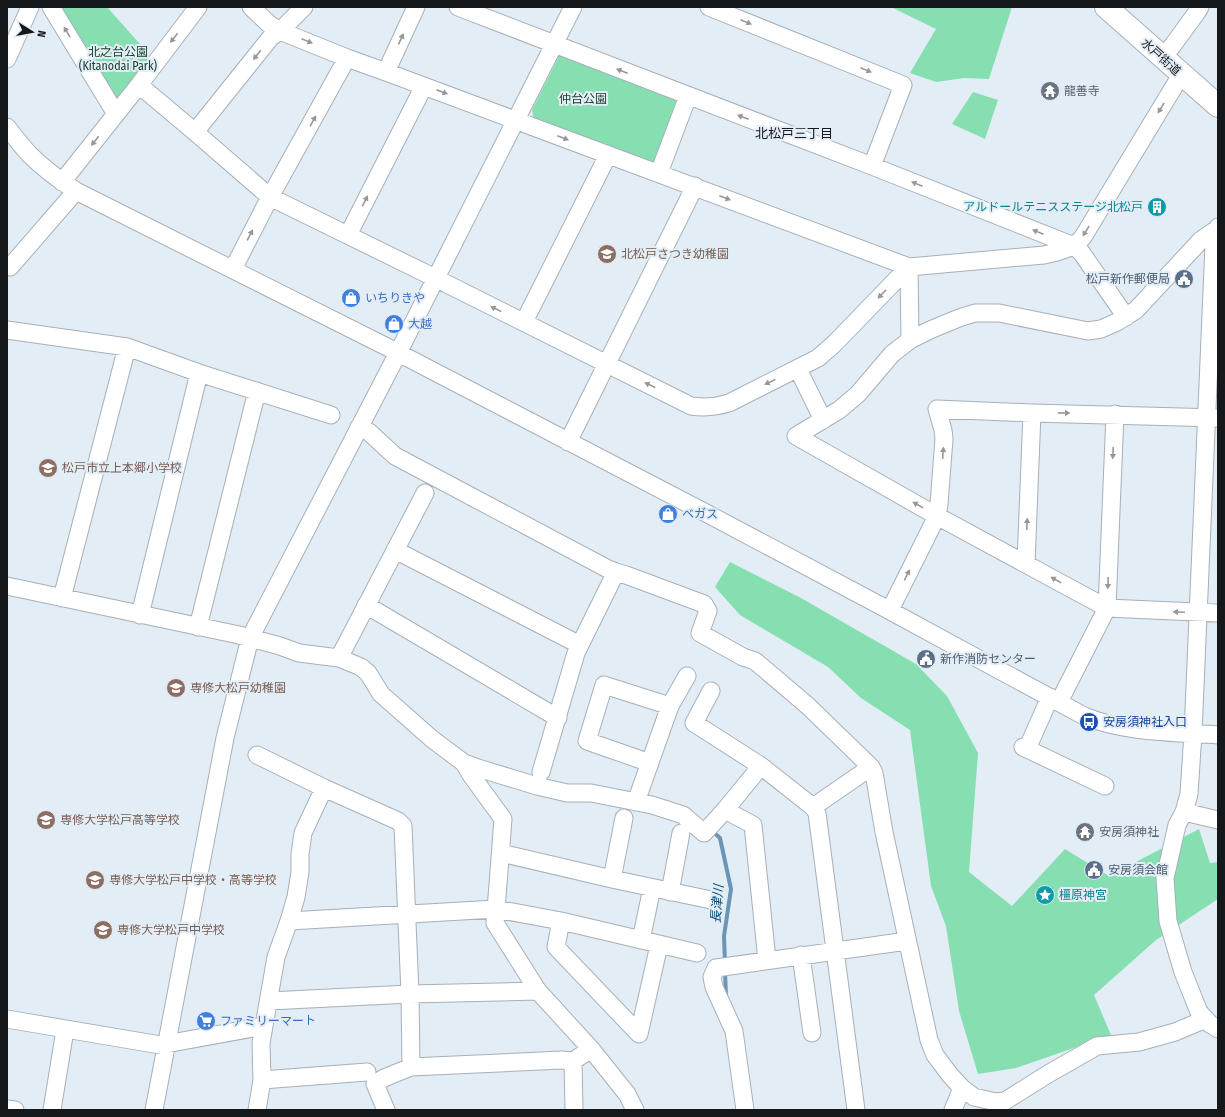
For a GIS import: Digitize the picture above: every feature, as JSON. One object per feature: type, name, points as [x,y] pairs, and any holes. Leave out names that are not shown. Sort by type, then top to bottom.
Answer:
[{"type":"highway","name":"水戸街道","points":[[1106,7],[1181,75],[1218,106]]},
{"type":"street","points":[[7,59],[30,7]]},
{"type":"street","points":[[51,7],[116,114]]},
{"type":"street","points":[[10,268],[69,187],[116,114],[198,7]]},
{"type":"street","points":[[251,7],[269,24],[280,31],[347,58],[695,186],[909,267],[1044,255],[1074,246],[1083,237],[1181,75]]},
{"type":"street","points":[[195,132],[272,37],[304,7]]},
{"type":"street","points":[[386,72],[416,7]]},
{"type":"street","points":[[458,7],[872,166],[1074,246],[1081,252],[1126,317]]},
{"type":"street","points":[[154,1110],[224,738],[250,638],[398,353],[573,7]]},
{"type":"street","points":[[710,7],[903,85],[872,166]]},
{"type":"street","points":[[1162,58],[1200,7]]},
{"type":"street","points":[[233,269],[270,197],[347,58]]},
{"type":"street","points":[[139,85],[270,197],[691,406],[705,408],[718,406],[729,402],[818,358],[834,344],[909,267]]},
{"type":"street","points":[[348,235],[424,86]]},
{"type":"street","points":[[659,173],[688,96]]},
{"type":"street","points":[[7,127],[29,154],[46,170],[69,187],[398,353],[890,610],[1084,716],[1109,725],[1139,729],[1218,735]]},
{"type":"street","points":[[524,322],[608,155]]},
{"type":"street","points":[[568,442],[695,186]]},
{"type":"street","points":[[1212,1024],[1199,1012],[1183,972],[1168,921],[1165,878],[1177,825],[1184,812],[1189,794],[1199,612],[1213,417],[1216,258],[1214,245],[1218,228]]},
{"type":"street","points":[[1218,228],[1201,240],[1136,310],[1126,317],[1101,329],[1088,331],[999,313],[975,313],[930,330],[910,340],[892,354],[858,394],[839,410],[796,436],[937,516],[1107,608],[1218,613]]},
{"type":"street","points":[[909,267],[910,340]]},
{"type":"street","points":[[7,330],[127,348],[199,373],[331,415]]},
{"type":"street","points":[[62,598],[127,348]]},
{"type":"street","points":[[798,369],[824,420]]},
{"type":"street","points":[[140,615],[199,373]]},
{"type":"street","points":[[198,627],[257,391]]},
{"type":"street","points":[[890,610],[937,516],[940,504],[944,439],[937,409],[1032,413],[1213,417]]},
{"type":"street","points":[[1026,563],[1032,413]]},
{"type":"street","points":[[1105,786],[1024,751],[1107,608],[1115,414]]},
{"type":"street","points":[[359,427],[369,432],[395,456],[616,572],[704,604],[708,611],[700,632],[743,658],[755,661],[808,706],[871,768],[874,773],[884,832],[929,1040],[935,1055],[950,1076],[974,1097],[996,1102],[1006,1102],[1048,1074],[1097,1046],[1139,1042],[1212,1024]]},
{"type":"street","points":[[339,658],[425,493]]},
{"type":"street","points":[[395,550],[580,645]]},
{"type":"street","points":[[541,772],[580,645],[616,572]]},
{"type":"street","points":[[7,586],[250,638],[299,653],[339,658],[361,667],[368,673],[380,694],[432,739],[464,763],[537,786],[567,793],[591,793],[652,805],[683,816],[704,833],[761,766]]},
{"type":"street","points":[[366,605],[558,718]]},
{"type":"street","points":[[636,802],[670,706],[687,676]]},
{"type":"street","points":[[650,763],[587,741],[604,685],[670,706]]},
{"type":"street","points":[[710,690],[694,723],[761,766],[814,807],[817,813],[856,1110]]},
{"type":"street","points":[[257,755],[324,788],[398,820],[403,826],[410,994],[411,1067]]},
{"type":"street","points":[[464,763],[503,819],[495,923],[538,991],[591,1049],[627,1094],[635,1110]]},
{"type":"street","points":[[814,807],[871,768]]},
{"type":"street","points":[[257,1110],[262,1080],[262,1043],[264,1026],[276,957],[296,898],[303,833],[324,788]]},
{"type":"street","points":[[725,810],[753,825],[767,960]]},
{"type":"street","points":[[1184,812],[1218,820]]},
{"type":"street","points":[[612,879],[624,818]]},
{"type":"street","points":[[670,892],[681,833]]},
{"type":"street","points":[[501,853],[711,900]]},
{"type":"street","points":[[641,940],[652,888]]},
{"type":"street","points":[[289,921],[496,909],[562,921],[697,953]]},
{"type":"street","points":[[562,921],[556,947],[639,1034],[659,945]]},
{"type":"street","points":[[745,1110],[734,1031],[714,987],[712,977],[716,968],[907,941]]},
{"type":"street","points":[[801,956],[812,1033]]},
{"type":"street","points":[[269,1001],[410,994],[538,991]]},
{"type":"street","points":[[7,1019],[66,1030],[166,1045],[264,1026]]},
{"type":"street","points":[[52,1110],[66,1030]]},
{"type":"street","points":[[386,1110],[375,1084],[384,1078],[411,1067],[562,1060],[572,1061],[591,1049]]},
{"type":"street","points":[[572,1061],[574,1110]]},
{"type":"street","points":[[262,1080],[366,1072]]},
{"type":"street","points":[[952,1110],[962,1088]]},
{"type":"street","points":[[7,1109],[15,1110]]},
{"type":"green space","name":"北之台公園 (Kitanodai Park)","points":[[57,7],[107,7],[147,52],[149,65],[122,100],[113,99]]},
{"type":"green space","points":[[891,7],[1012,7],[989,79],[964,78],[936,82],[910,73],[936,29]]},
{"type":"green space","name":"仲台公園","points":[[565,53],[681,102],[654,165],[534,120],[532,110],[559,56]]},
{"type":"green space","points":[[973,92],[998,100],[985,139],[952,124]]},
{"type":"green space","points":[[730,562],[801,598],[916,664],[947,696],[978,753],[969,872],[1012,906],[1065,849],[1109,876],[1199,829],[1210,863],[1218,862],[1218,899],[1156,940],[1094,995],[1111,1035],[1016,1068],[978,1074],[959,1011],[946,926],[931,886],[910,730],[861,698],[828,667],[740,615],[715,587]]},
{"type":"waterway","name":"長津川","points":[[711,830],[720,838],[731,889],[724,936],[725,964]]},
{"type":"waterway","name":"長津川","points":[[725,970],[726,998]]},
{"type":"place","name":"龍善寺","points":[[1050,91]]},
{"type":"place","name":"アルドールテニスステージ北松戸","points":[[1157,207]]},
{"type":"place","name":"北松戸さつき幼稚園","points":[[607,254]]},
{"type":"place","name":"松戸新作郵便局","points":[[1184,279]]},
{"type":"place","name":"いちりきや","points":[[351,298]]},
{"type":"place","name":"大越","points":[[394,324]]},
{"type":"place","name":"松戸市立上本郷小学校","points":[[48,468]]},
{"type":"place","name":"ベガス","points":[[668,514]]},
{"type":"place","name":"新作消防センター","points":[[926,659]]},
{"type":"place","name":"専修大松戸幼稚園","points":[[176,688]]},
{"type":"place","name":"安房須神社入口","points":[[1089,722]]},
{"type":"place","name":"専修大学松戸高等学校","points":[[46,820]]},
{"type":"place","name":"安房須神社","points":[[1085,832]]},
{"type":"place","name":"安房須会館","points":[[1094,870]]},
{"type":"place","name":"専修大学松戸中学校・高等学校","points":[[95,880]]},
{"type":"place","name":"橿原神宮","points":[[1045,895]]},
{"type":"place","name":"専修大学松戸中学校","points":[[103,930]]},
{"type":"place","name":"ファミリーマート","points":[[206,1021]]},
{"type":"district","name":"北松戸三丁目","points":[[794,133]]}]
